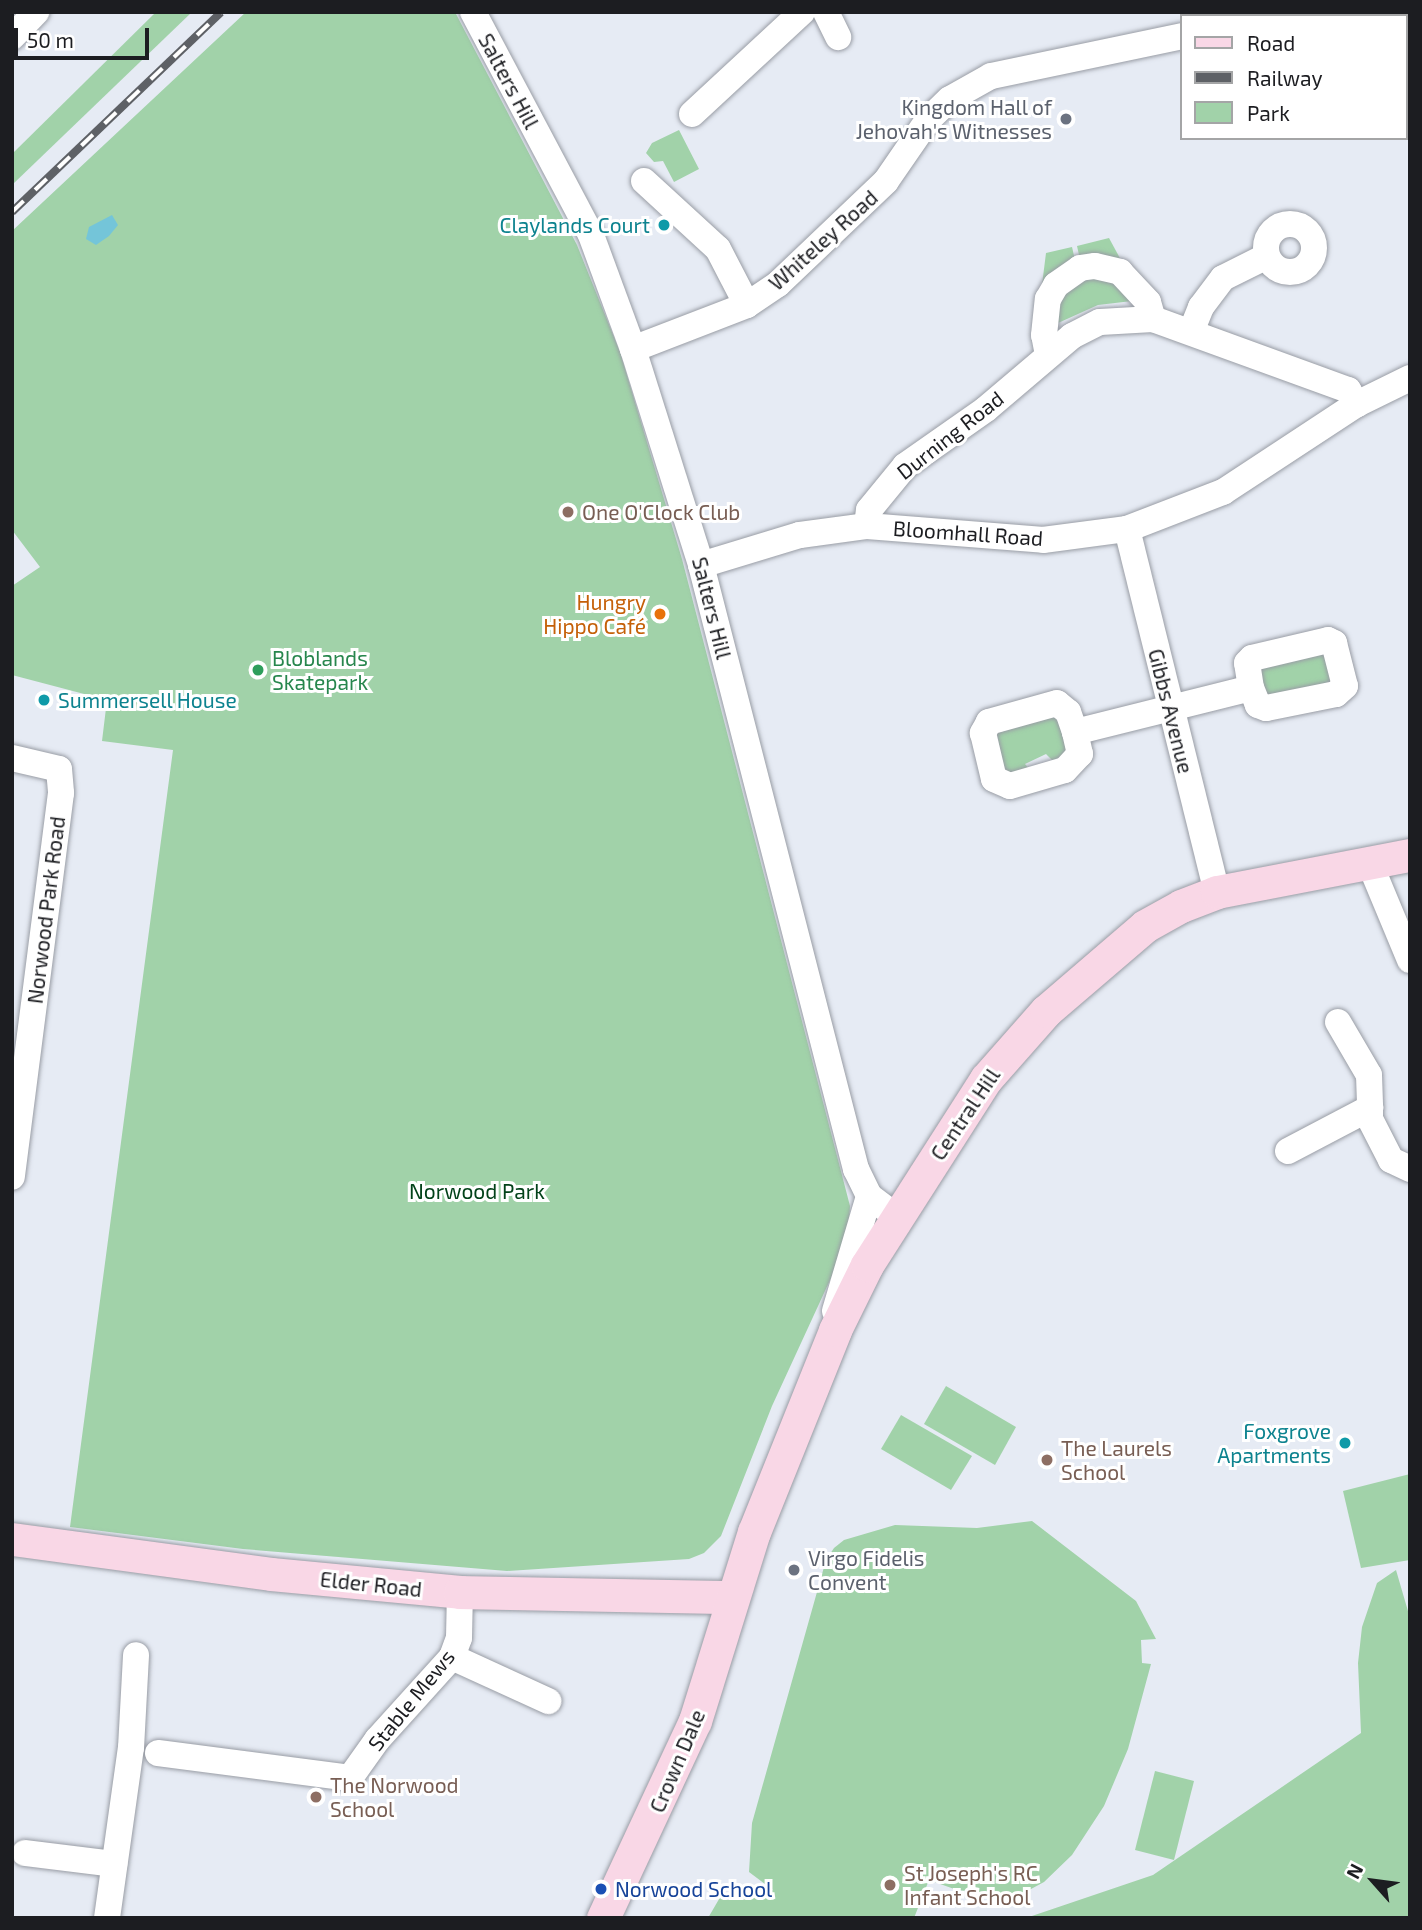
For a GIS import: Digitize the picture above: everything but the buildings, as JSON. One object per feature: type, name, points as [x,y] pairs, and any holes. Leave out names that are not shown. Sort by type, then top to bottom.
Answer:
[{"type":"main road","name":"Central Hill","points":[[732,1597],[771,1486],[835,1330],[897,1217],[986,1079],[1046,1012],[1145,926],[1217,892],[1410,855]]},
{"type":"main road","name":"Elder Road","points":[[12,1539],[271,1574],[460,1592],[732,1597]]},
{"type":"main road","name":"Crown Dale","points":[[603,1918],[695,1721],[732,1597]]},
{"type":"street","points":[[12,37],[36,12]]},
{"type":"street","name":"Salters Hill","points":[[473,12],[591,235],[633,349],[701,565],[846,1129],[869,1196]]},
{"type":"street","points":[[692,114],[802,12]]},
{"type":"street","points":[[826,12],[838,37]]},
{"type":"street","name":"Whiteley Road","points":[[633,349],[747,305],[778,284],[848,223],[886,181],[928,120],[950,99],[991,76],[1180,34]]},
{"type":"street","points":[[644,181],[718,249],[747,305]]},
{"type":"street","points":[[1191,332],[1201,307],[1223,278],[1267,256]]},
{"type":"street","points":[[1048,355],[1044,335],[1048,299],[1056,285],[1080,268],[1095,266],[1120,272],[1148,302],[1153,319]]},
{"type":"street","name":"Durning Road","points":[[867,526],[869,510],[905,467],[986,409],[1048,355],[1100,322],[1153,319],[1348,390],[1357,404]]},
{"type":"street","name":"Bloomhall Road","points":[[701,565],[800,536],[867,526],[1043,540],[1127,529],[1223,492],[1357,404],[1410,378]]},
{"type":"street","name":"Gibbs Avenue","points":[[1127,529],[1217,892]]},
{"type":"street","points":[[1075,732],[1251,688]]},
{"type":"street","name":"Norwood Park Road","points":[[12,758],[59,769],[61,793],[12,1177]]},
{"type":"street","points":[[1370,864],[1410,960]]},
{"type":"street","points":[[1338,1022],[1369,1075],[1370,1119],[1391,1160],[1410,1169]]},
{"type":"street","points":[[1288,1151],[1370,1108]]},
{"type":"street","points":[[835,1330],[835,1303],[859,1240],[861,1214],[869,1196],[897,1217]]},
{"type":"street","name":"Stable Mews","points":[[158,1753],[350,1778],[377,1741],[452,1657],[458,1638],[460,1592]]},
{"type":"street","points":[[107,1918],[131,1748],[136,1655]]},
{"type":"street","points":[[452,1657],[548,1701]]},
{"type":"street","points":[[24,1853],[114,1864]]},
{"type":"green space","points":[[156,12],[192,12],[12,185],[12,154]]},
{"type":"green space","name":"Norwood Park","points":[[246,12],[455,12],[577,245],[620,352],[682,559],[850,1206],[848,1241],[772,1406],[721,1536],[704,1553],[689,1559],[507,1571],[243,1549],[70,1527],[173,750],[102,741],[107,700],[12,675],[12,586],[40,567],[12,530],[12,231]]},
{"type":"green space","points":[[679,130],[699,169],[674,182],[663,161],[654,162],[646,153],[652,143]]},
{"type":"green space","points":[[1109,238],[1122,262],[1080,259],[1077,246]]},
{"type":"green space","points":[[1072,247],[1075,260],[1042,285],[1046,253]]},
{"type":"green space","points":[[1106,277],[1132,301],[1098,305],[1058,323],[1053,307],[1079,278]]},
{"type":"green space","points":[[1322,647],[1335,678],[1327,686],[1264,697],[1260,664]]},
{"type":"green space","points":[[1055,714],[1070,750],[1057,765],[1046,754],[1025,764],[1033,773],[1005,780],[997,733]]},
{"type":"green space","points":[[946,1386],[1016,1427],[995,1465],[924,1424]]},
{"type":"green space","points":[[901,1415],[972,1456],[951,1490],[881,1449]]},
{"type":"green space","points":[[1410,1474],[1410,1560],[1361,1568],[1343,1491]]},
{"type":"green space","points":[[1032,1521],[1136,1601],[1156,1639],[1141,1640],[1142,1663],[1151,1664],[1128,1749],[1104,1806],[1072,1855],[1044,1882],[1018,1896],[957,1890],[929,1880],[914,1918],[708,1918],[722,1894],[773,1890],[749,1872],[752,1823],[826,1560],[834,1548],[844,1540],[895,1525],[977,1528]]},
{"type":"green space","points":[[1396,1570],[1410,1618],[1410,1918],[1026,1918],[1153,1875],[1361,1733],[1358,1663],[1362,1627],[1377,1583]]},
{"type":"green space","points":[[1155,1771],[1194,1781],[1174,1860],[1135,1850]]},
{"type":"water","points":[[112,215],[118,225],[109,236],[96,245],[86,239],[89,227]]},
{"type":"railway","points":[[12,212],[221,12]]},
{"type":"place","name":"Kingdom Hall of Jehovah's Witnesses","points":[[1066,119]]},
{"type":"place","name":"Claylands Court","points":[[664,225]]},
{"type":"place","name":"One O'Clock Club","points":[[568,512]]},
{"type":"place","name":"Hungry Hippo Café","points":[[660,614]]},
{"type":"place","name":"Bloblands Skatepark","points":[[258,670]]},
{"type":"place","name":"Summersell House","points":[[44,700]]},
{"type":"place","name":"Foxgrove Apartments","points":[[1345,1443]]},
{"type":"place","name":"The Laurels School","points":[[1047,1460]]},
{"type":"place","name":"Virgo Fidelis Convent","points":[[794,1570]]},
{"type":"place","name":"The Norwood School","points":[[316,1797]]},
{"type":"place","name":"St Joseph's RC Infant School","points":[[890,1885]]},
{"type":"place","name":"Norwood School","points":[[601,1889]]}]
